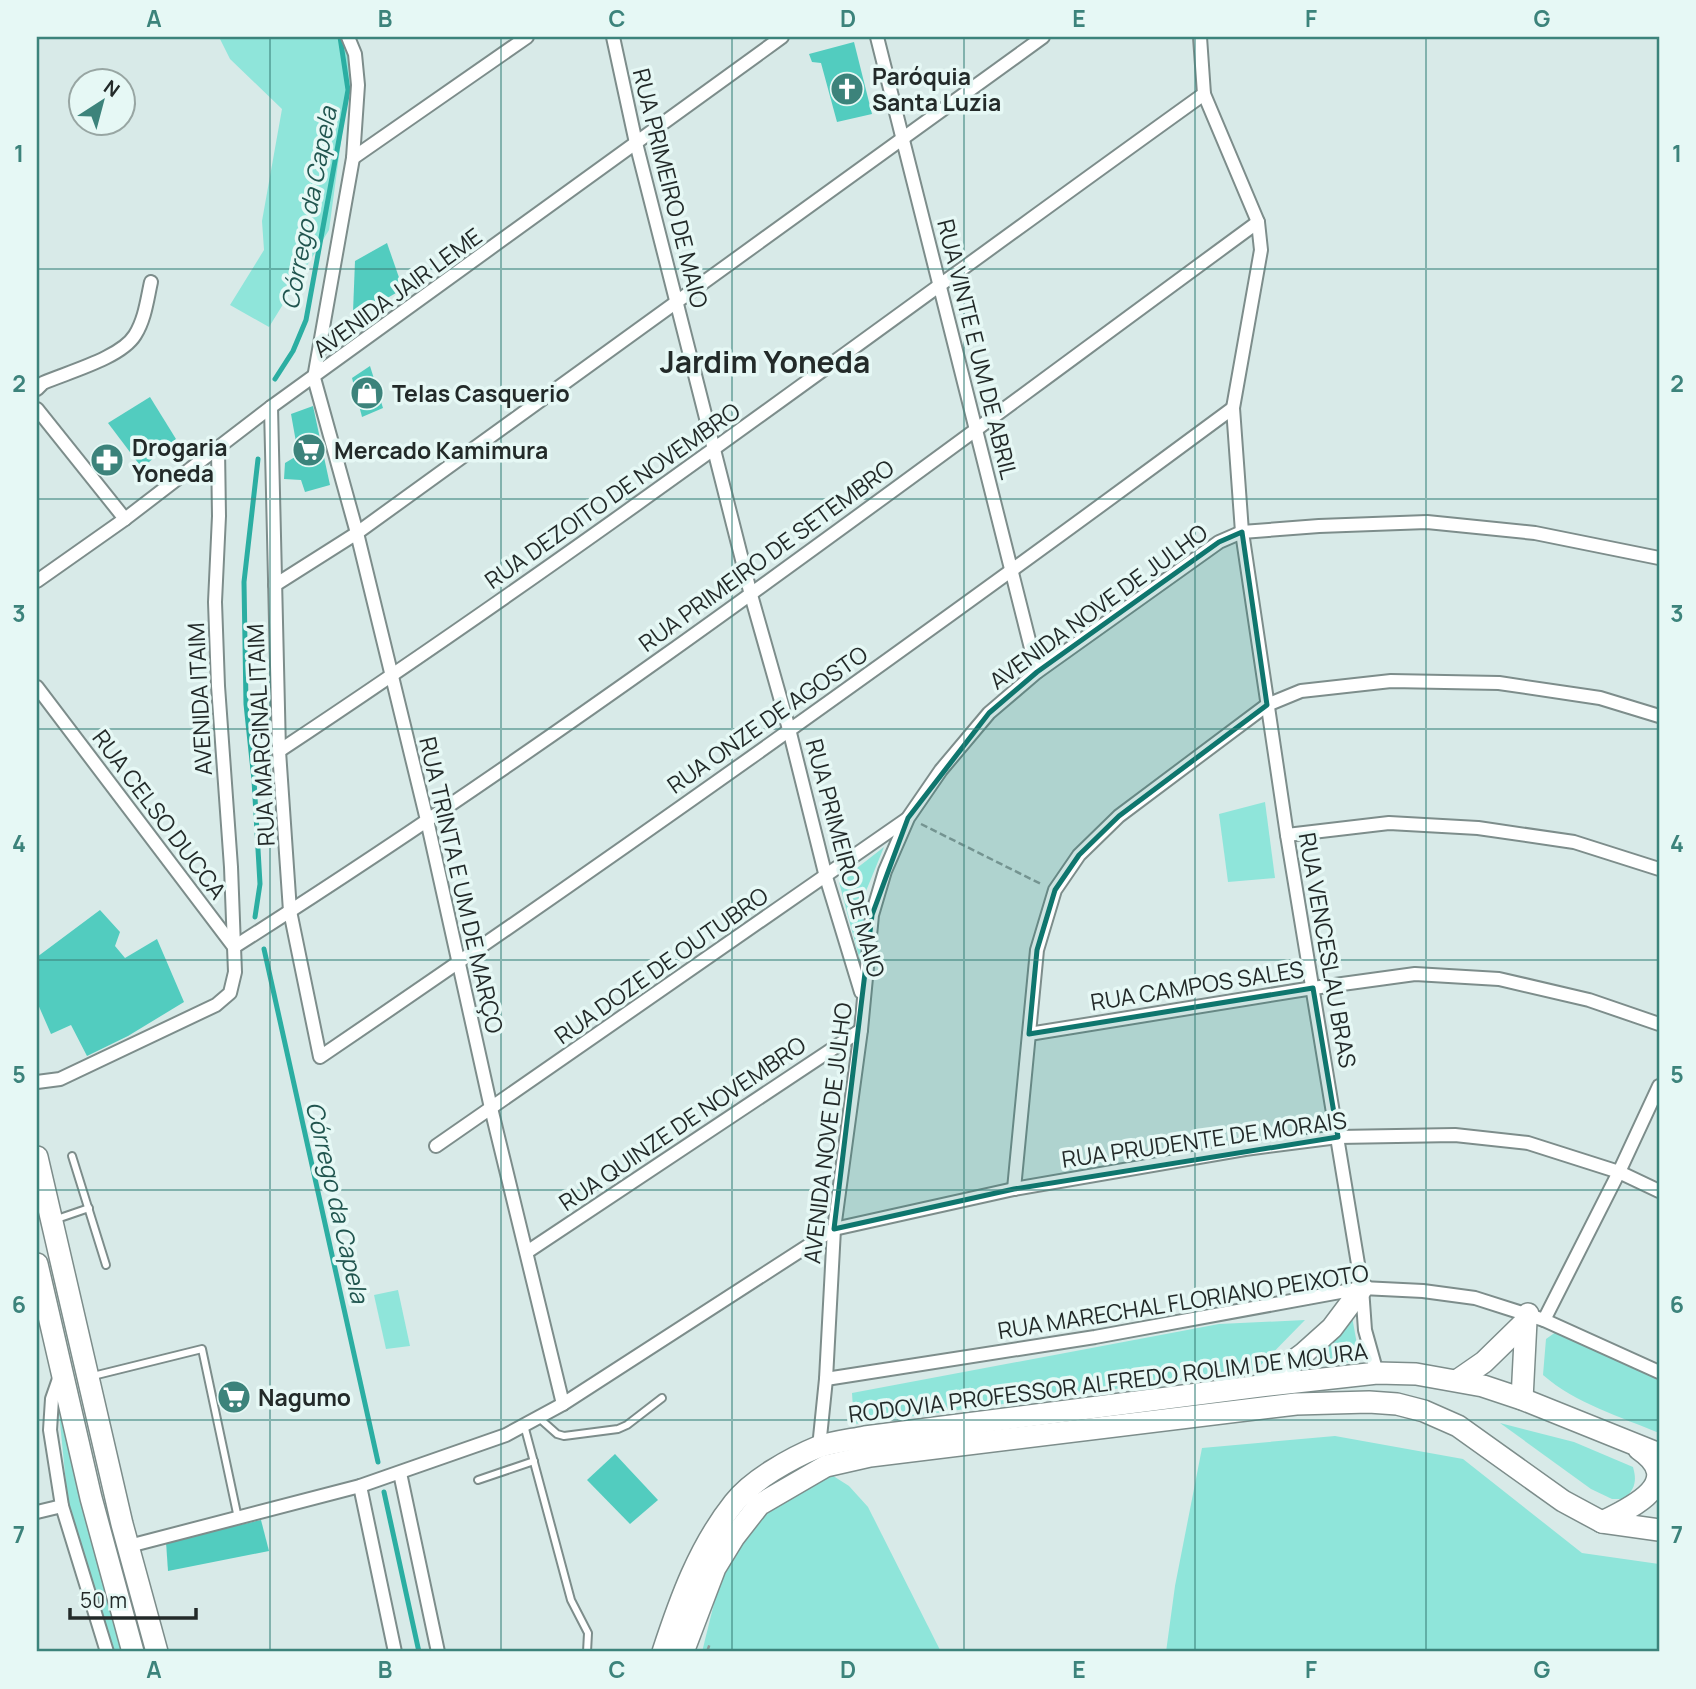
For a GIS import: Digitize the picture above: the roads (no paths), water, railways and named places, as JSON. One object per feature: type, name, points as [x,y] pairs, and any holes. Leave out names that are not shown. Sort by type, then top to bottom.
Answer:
[{"type":"main road","points":[[37,1157],[87,1377],[157,1652]]},
{"type":"main road","points":[[37,1264],[41,1305],[62,1369],[91,1498],[133,1652]]},
{"type":"main road","points":[[1260,1386],[1332,1328],[1362,1288]]},
{"type":"main road","points":[[1458,1380],[1533,1318]]},
{"type":"main road","points":[[1522,1399],[1533,1318]]},
{"type":"main road","name":"RODOVIA PROFESSOR ALFREDO ROLIM DE MOURA","points":[[663,1652],[680,1598],[701,1555],[735,1502],[772,1471],[819,1447],[865,1437],[1377,1373],[1416,1374],[1458,1380],[1522,1399],[1659,1454]]},
{"type":"main road","name":"RODOVIA PROFESSOR ALFREDO ROLIM DE MOURA","points":[[683,1652],[715,1568],[734,1537],[759,1505],[826,1466],[870,1456],[1296,1404],[1397,1404],[1424,1411],[1458,1426],[1563,1501],[1602,1522],[1659,1530]]},
{"type":"main road","points":[[1602,1522],[1635,1506],[1649,1495],[1657,1483],[1656,1469],[1648,1455],[1631,1443]]},
{"type":"street","points":[[314,378],[353,158],[358,85],[355,54],[348,37]]},
{"type":"street","points":[[353,158],[527,37]]},
{"type":"street","name":"RUA PRIMEIRO DE MAIO","points":[[613,37],[636,143],[751,595],[789,729],[826,877],[863,999]]},
{"type":"street","name":"AVENIDA JAIR LEME","points":[[37,581],[125,519],[271,407],[782,37]]},
{"type":"street","name":"RUA VINTE E UM DE ABRIL","points":[[877,37],[1037,672]]},
{"type":"street","points":[[275,585],[357,533],[1043,37]]},
{"type":"street","name":"AVENIDA NOVE DE JULHO","points":[[819,1447],[834,1229],[861,1030],[872,915],[886,871],[908,818],[941,769],[989,713],[1037,672],[1219,542],[1242,532],[1233,408],[1261,250],[1258,222],[1203,94],[1200,37]]},
{"type":"street","name":"RUA DEZOITO DE NOVEMBRO","points":[[279,751],[392,676],[715,448],[1203,94]]},
{"type":"street","name":"RUA PRIMEIRO DE SETEMBRO","points":[[234,947],[427,820],[751,595],[1258,222]]},
{"type":"street","points":[[37,389],[43,383],[119,351],[127,344],[134,337],[143,318],[150,282]]},
{"type":"street","name":"RUA TRINTA E UM DE MARÇO","points":[[314,378],[357,533],[427,820],[491,1108],[563,1404]]},
{"type":"street","name":"RUA MARGINAL ITAIM","points":[[271,407],[279,751],[290,911],[320,1057]]},
{"type":"street","name":"RUA ONZE DE AGOSTO","points":[[320,1057],[460,962],[1013,572],[1233,408]]},
{"type":"street","points":[[37,409],[125,519]]},
{"type":"street","name":"AVENIDA ITAIM","points":[[218,449],[219,516],[215,616],[232,867],[234,947]]},
{"type":"street","points":[[1242,532],[1427,522],[1535,533],[1659,558]]},
{"type":"street","name":"RUA VENCESLAU BRAS","points":[[1242,532],[1287,835],[1362,1288],[1365,1330],[1377,1373]]},
{"type":"street","points":[[1014,1189],[1037,950],[1055,890],[1079,855],[1119,816],[1267,705],[1301,691],[1391,681],[1499,683],[1600,698],[1659,716]]},
{"type":"street","name":"RUA CELSO DUCCA","points":[[37,687],[234,947]]},
{"type":"street","name":"RUA DOZE DE OUTUBRO","points":[[436,1146],[908,818]]},
{"type":"street","points":[[1287,835],[1389,823],[1478,828],[1574,842],[1659,869]]},
{"type":"street","points":[[37,1082],[60,1079],[216,1005],[230,993],[235,972],[234,947]]},
{"type":"street","name":"RUA CAMPOS SALES","points":[[1029,1034],[1415,974],[1499,979],[1589,1000],[1659,1024]]},
{"type":"street","name":"RUA QUINZE DE NOVEMBRO","points":[[527,1252],[861,1030]]},
{"type":"street","points":[[1533,1318],[1619,1172],[1659,1086]]},
{"type":"street","name":"RUA PRUDENTE DE MORAIS","points":[[834,1229],[1014,1189],[1245,1149],[1338,1138],[1455,1135],[1528,1143],[1619,1172],[1659,1191]]},
{"type":"street","points":[[129,1546],[360,1486],[506,1435],[563,1404],[834,1229]]},
{"type":"street","name":"RUA MARECHAL FLORIANO PEIXOTO","points":[[825,1379],[1095,1337],[1362,1288],[1423,1291],[1475,1298],[1533,1318],[1659,1372]]},
{"type":"street","points":[[62,1369],[52,1399],[50,1430],[62,1506],[107,1652]]},
{"type":"street","points":[[400,1473],[438,1652]]},
{"type":"street","points":[[360,1486],[395,1652]]},
{"type":"street","points":[[37,1513],[62,1506]]},
{"type":"lane","points":[[72,1156],[106,1265]]},
{"type":"lane","points":[[52,1221],[89,1208]]},
{"type":"lane","points":[[87,1377],[202,1349],[238,1518]]},
{"type":"lane","points":[[539,1418],[551,1430],[564,1436],[618,1429],[662,1398]]},
{"type":"lane","points":[[524,1425],[571,1600],[588,1633],[587,1652]]},
{"type":"lane","points":[[478,1480],[534,1461]]},
{"type":"waterway","name":"Córrego da Capela","points":[[275,379],[293,351],[306,320],[348,90],[340,37]]},
{"type":"waterway","name":"Córrego da Capela","points":[[255,917],[260,884],[246,704],[244,582],[258,459]]},
{"type":"waterway","name":"Córrego da Capela","points":[[264,949],[378,1462]]},
{"type":"waterway","name":"Córrego da Capela","points":[[384,1492],[419,1652]]},
{"type":"place","name":"Paróquia Santa Luzia","points":[[847,89]]},
{"type":"place","name":"Telas Casquerio","points":[[367,393]]},
{"type":"place","name":"Mercado Kamimura","points":[[309,450]]},
{"type":"place","name":"Drogaria Yoneda","points":[[107,460]]},
{"type":"place","name":"Nagumo","points":[[234,1397]]},
{"type":"district","name":"Jardim Yoneda","points":[[765,361]]}]
